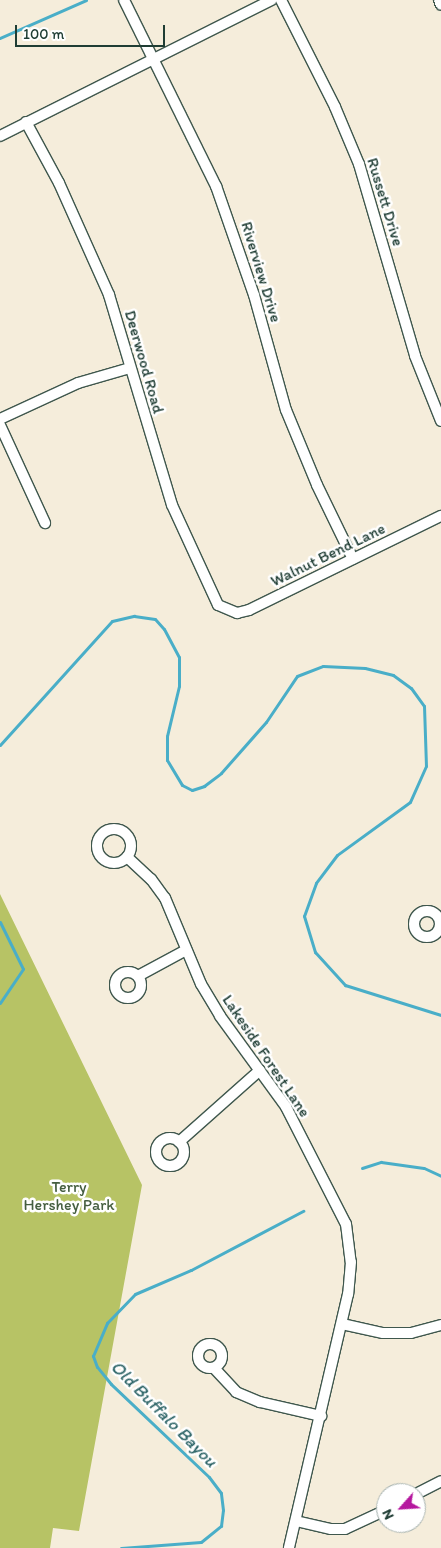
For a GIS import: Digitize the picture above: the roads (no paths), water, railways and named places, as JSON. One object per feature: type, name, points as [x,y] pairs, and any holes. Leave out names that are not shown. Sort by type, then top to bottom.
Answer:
[{"type":"street","name":"Riverview Drive","points":[[125,0],[216,186],[254,295],[289,418],[353,559]]},
{"type":"street","points":[[0,136],[272,0]]},
{"type":"street","name":"Russett Drive","points":[[281,0],[335,107],[359,164],[415,356],[441,421]]},
{"type":"street","points":[[439,0],[441,5]]},
{"type":"street","name":"Deerwood Road","points":[[26,122],[93,255],[109,295],[172,506],[212,594],[218,605],[227,612]]},
{"type":"street","points":[[0,419],[78,383],[130,368]]},
{"type":"street","points":[[0,425],[45,523]]},
{"type":"street","name":"Walnut Bend Lane","points":[[227,612],[249,610],[441,516]]},
{"type":"street","name":"Lakeside Forest Lane","points":[[127,856],[151,879],[166,898],[177,919],[186,950],[201,984],[220,1016],[260,1070],[294,1122],[346,1224],[351,1262],[342,1324],[289,1548]]},
{"type":"street","points":[[138,976],[186,950]]},
{"type":"street","points":[[179,1142],[260,1070]]},
{"type":"street","points":[[342,1324],[383,1333],[411,1333],[441,1326]]},
{"type":"street","points":[[214,1368],[236,1392],[260,1402],[321,1416]]},
{"type":"street","points":[[426,1489],[441,1481]]},
{"type":"street","points":[[296,1521],[331,1529],[345,1529],[376,1515]]},
{"type":"waterway","points":[[0,38],[86,0]]},
{"type":"waterway","name":"Old Buffalo Bayou","points":[[0,745],[112,621],[134,616],[155,619],[164,629],[179,657],[179,686],[167,736],[167,760],[182,785],[192,790],[204,786],[221,773],[266,722],[297,676],[323,666],[365,668],[393,675],[411,688],[424,706],[426,766],[410,802],[337,855],[316,883],[304,916],[315,952],[345,985],[441,1015]]},
{"type":"waterway","name":"Old Buffalo Bayou","points":[[0,922],[23,969],[0,1003]]},
{"type":"waterway","name":"Old Buffalo Bayou","points":[[362,1168],[381,1162],[424,1168],[441,1176]]},
{"type":"waterway","name":"Old Buffalo Bayou","points":[[121,1548],[201,1542],[221,1526],[223,1510],[221,1493],[209,1477],[111,1384],[97,1367],[93,1356],[107,1323],[135,1294],[191,1270],[303,1211]]},
{"type":"park label","name":"Terry Hershey Park","points":[[69,1196]]}]
